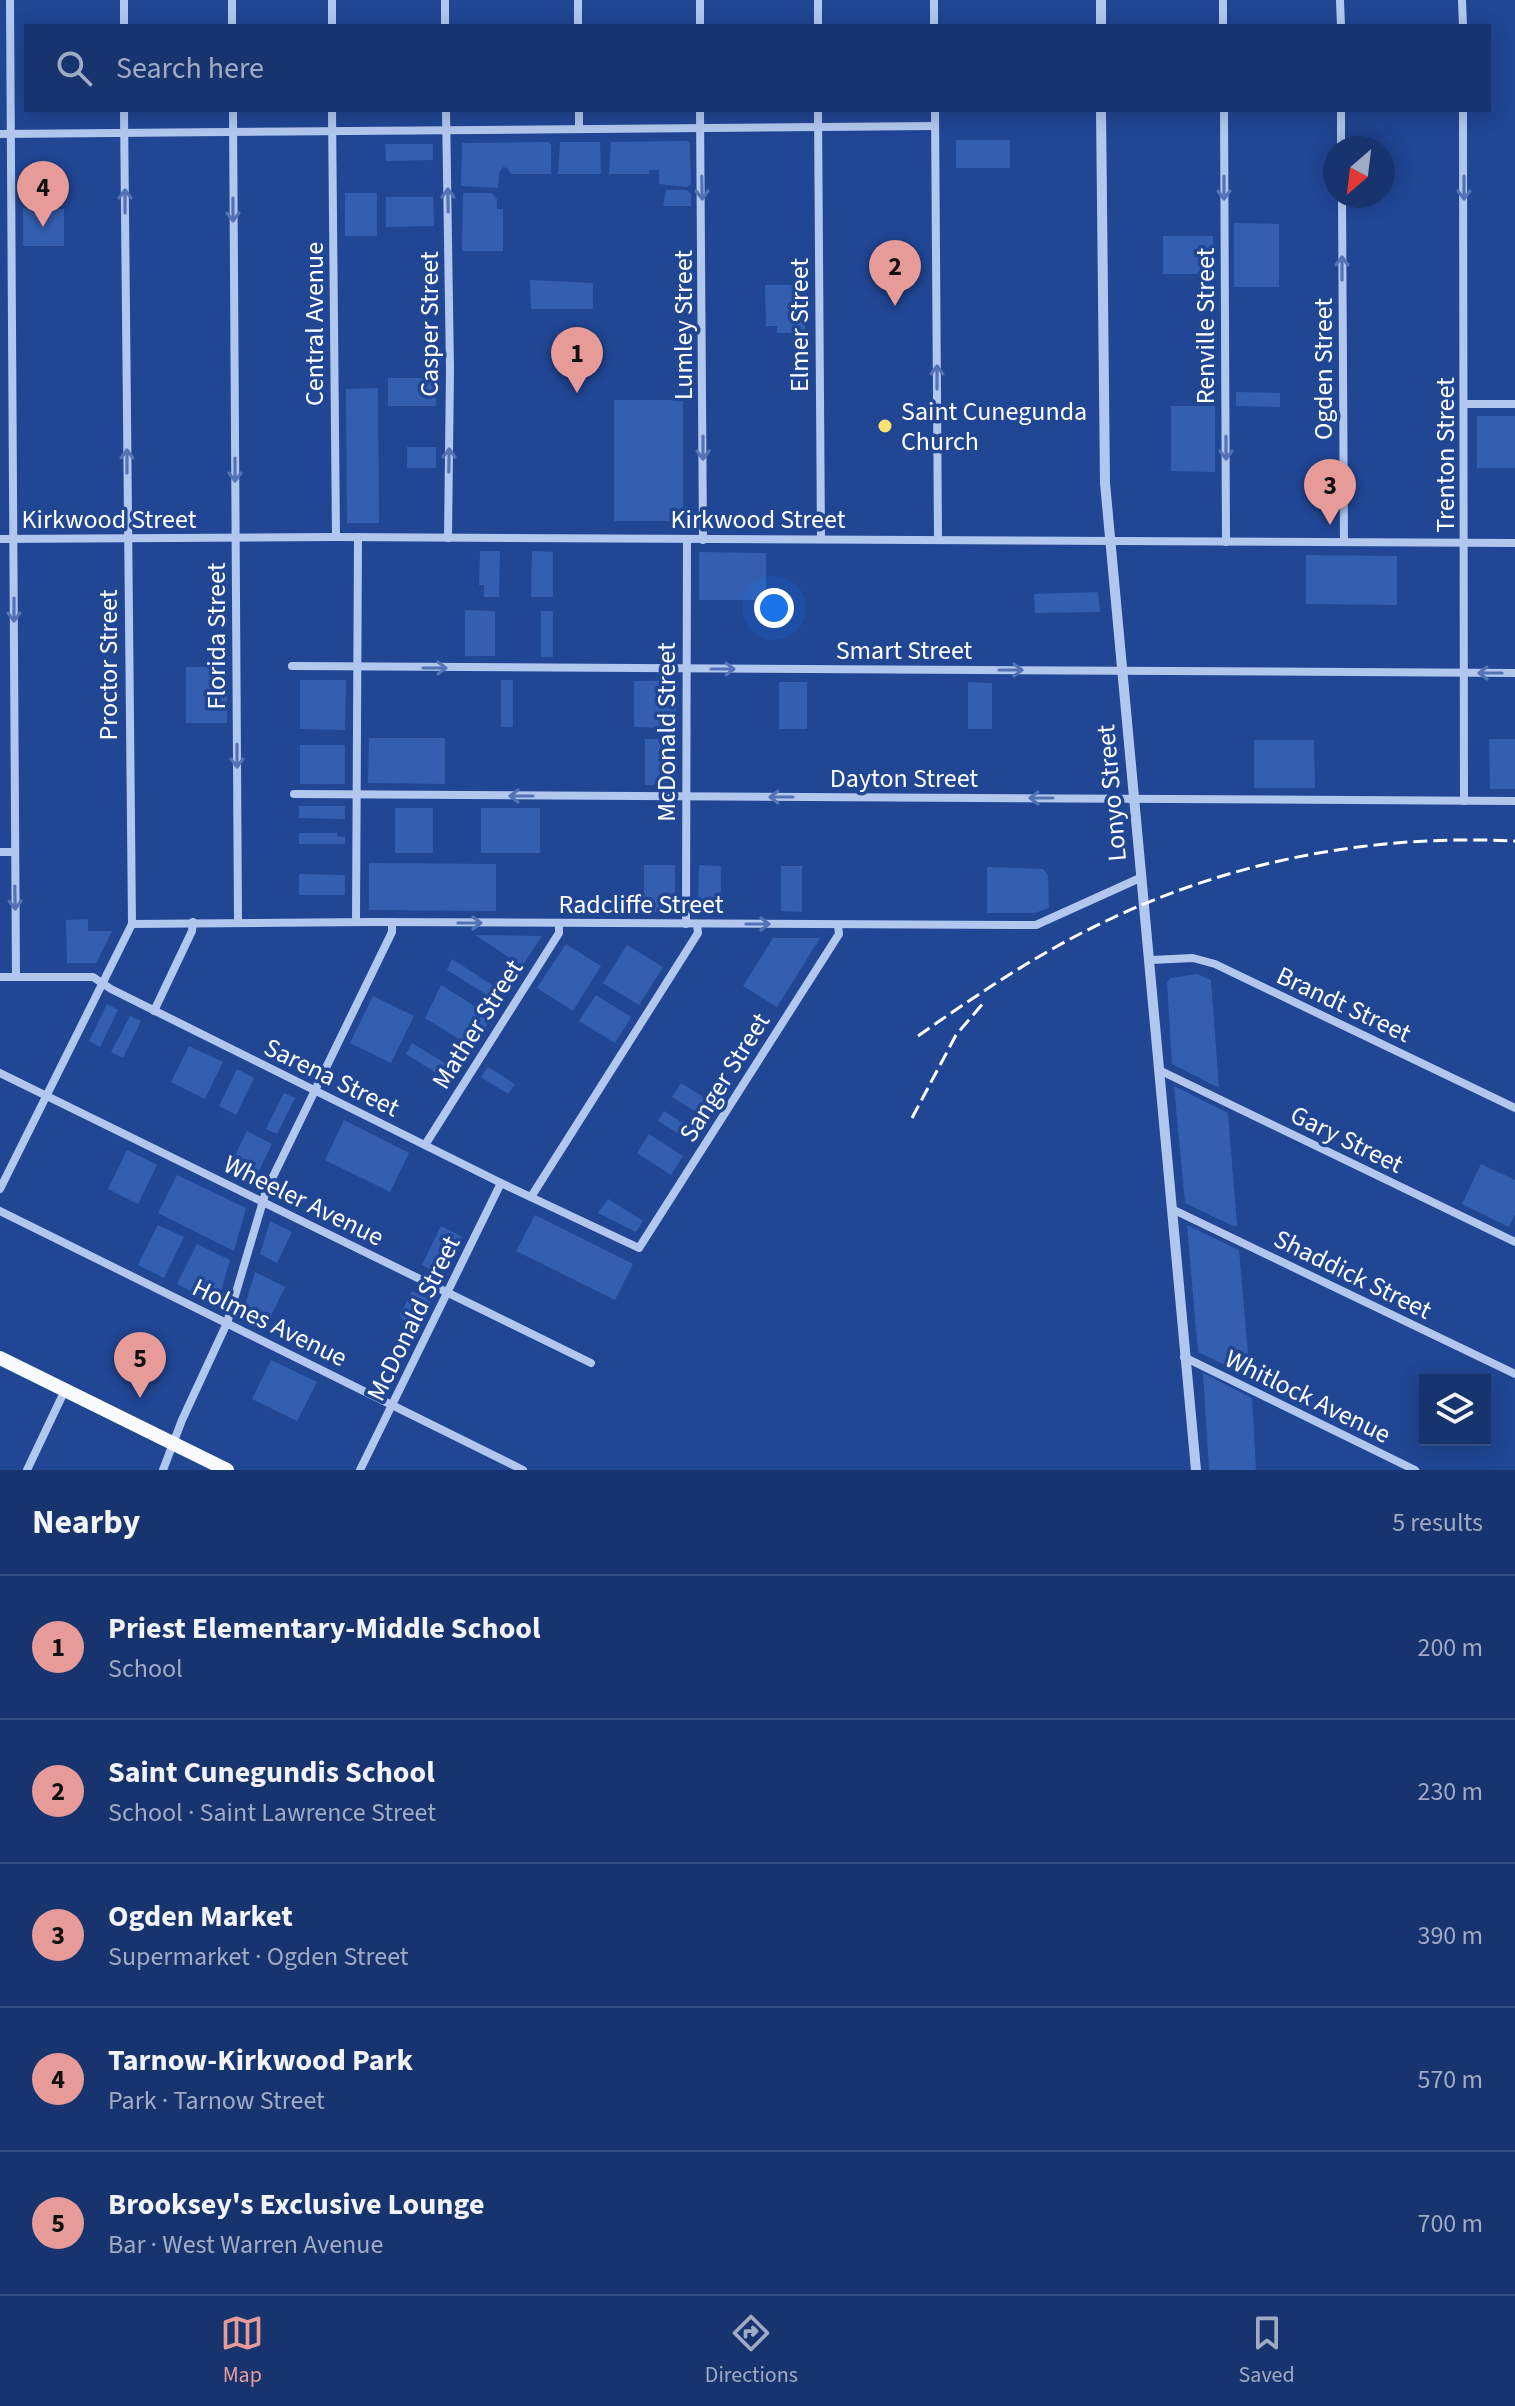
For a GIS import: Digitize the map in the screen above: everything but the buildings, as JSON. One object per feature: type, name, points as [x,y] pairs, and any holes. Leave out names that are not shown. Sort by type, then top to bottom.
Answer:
[{"type":"main road","points":[[0,1358],[227,1470]]},
{"type":"street","points":[[10,0],[16,977]]},
{"type":"street","points":[[124,0],[124,24]]},
{"type":"street","points":[[232,0],[232,24]]},
{"type":"street","points":[[332,0],[332,24]]},
{"type":"street","points":[[445,0],[445,24]]},
{"type":"street","points":[[578,0],[578,24]]},
{"type":"street","points":[[700,0],[700,24]]},
{"type":"street","points":[[818,0],[818,24]]},
{"type":"street","points":[[934,0],[934,24]]},
{"type":"street","points":[[1101,0],[1101,24]]},
{"type":"street","points":[[1223,0],[1223,24]]},
{"type":"street","points":[[1340,0],[1341,24]]},
{"type":"street","points":[[1462,0],[1463,24]]},
{"type":"street","name":"Proctor Street","points":[[0,1189],[132,924],[124,112]]},
{"type":"street","name":"Florida Street","points":[[233,112],[238,922]]},
{"type":"street","name":"Central Avenue","points":[[332,112],[336,537]]},
{"type":"street","name":"Casper Street","points":[[446,112],[450,354],[448,538]]},
{"type":"street","points":[[579,112],[579,129]]},
{"type":"street","name":"Lumley Street","points":[[700,112],[703,540]]},
{"type":"street","name":"Elmer Street","points":[[818,112],[821,539]]},
{"type":"street","points":[[935,112],[938,539]]},
{"type":"street","name":"Lonyo Street","points":[[1101,112],[1104,450],[1110,541],[1196,1470]]},
{"type":"street","name":"Renville Street","points":[[1224,112],[1226,542]]},
{"type":"street","points":[[1341,112],[1341,136]]},
{"type":"street","name":"Trenton Street","points":[[1463,112],[1464,801]]},
{"type":"street","points":[[0,134],[935,126]]},
{"type":"street","name":"Ogden Street","points":[[1342,208],[1344,542]]},
{"type":"street","points":[[1465,404],[1515,404]]},
{"type":"street","points":[[356,922],[358,537]]},
{"type":"street","name":"Kirkwood Street","points":[[0,539],[358,537],[1515,543]]},
{"type":"street","name":"McDonald Street","points":[[686,924],[687,540]]},
{"type":"street","name":"Smart Street","points":[[292,666],[1515,673]]},
{"type":"street","name":"Dayton Street","points":[[294,794],[1515,801]]},
{"type":"street","points":[[0,852],[15,852]]},
{"type":"street","name":"Radcliffe Street","points":[[132,924],[1042,924],[1140,878]]},
{"type":"street","points":[[154,1011],[192,931],[193,922]]},
{"type":"street","points":[[163,1470],[227,1323],[262,1202],[313,1090],[392,932],[392,922]]},
{"type":"street","name":"Mather Street","points":[[425,1145],[559,933],[559,923]]},
{"type":"street","points":[[531,1197],[698,933],[697,924]]},
{"type":"street","name":"Sanger Street","points":[[639,1248],[839,934],[838,925]]},
{"type":"street","name":"Brandt Street","points":[[1151,960],[1193,958],[1215,964],[1515,1108]]},
{"type":"street","name":"Sarena Street","points":[[0,977],[93,977],[313,1090],[639,1248]]},
{"type":"street","name":"Gary Street","points":[[1161,1071],[1515,1242]]},
{"type":"street","name":"Wheeler Avenue","points":[[0,1073],[591,1363]]},
{"type":"street","name":"McDonald Street","points":[[360,1470],[501,1183]]},
{"type":"street","name":"Shaddick Street","points":[[1174,1210],[1515,1374]]},
{"type":"street","name":"Holmes Avenue","points":[[0,1211],[523,1470]]},
{"type":"street","name":"Whitlock Avenue","points":[[1184,1357],[1415,1470]]},
{"type":"street","points":[[27,1470],[65,1390]]},
{"type":"shaded area","points":[[956,140],[1010,140],[1010,168],[956,168]]},
{"type":"shaded area","points":[[688,141],[691,184],[687,187],[659,184],[659,170],[649,170],[649,174],[609,174],[611,142]]},
{"type":"shaded area","points":[[548,142],[551,145],[551,174],[511,174],[503,167],[499,173],[498,188],[461,186],[462,143]]},
{"type":"shaded area","points":[[560,142],[600,142],[601,174],[558,174]]},
{"type":"shaded area","points":[[385,144],[433,144],[433,160],[386,161]]},
{"type":"shaded area","points":[[666,190],[687,190],[691,194],[691,206],[663,206]]},
{"type":"shaded area","points":[[345,193],[377,193],[377,236],[345,236]]},
{"type":"shaded area","points":[[463,193],[491,193],[497,199],[497,209],[503,209],[503,251],[462,251]]},
{"type":"shaded area","points":[[386,197],[433,197],[434,226],[386,227]]},
{"type":"shaded area","points":[[23,208],[64,209],[64,246],[23,246]]},
{"type":"shaded area","points":[[1234,223],[1279,224],[1279,287],[1234,287]]},
{"type":"shaded area","points":[[1163,236],[1213,236],[1213,274],[1163,274]]},
{"type":"shaded area","points":[[530,280],[593,283],[593,309],[531,309]]},
{"type":"shaded area","points":[[765,285],[805,285],[805,333],[777,333],[777,326],[766,326]]},
{"type":"shaded area","points":[[388,378],[435,378],[436,406],[388,406]]},
{"type":"shaded area","points":[[378,388],[379,523],[347,523],[346,389]]},
{"type":"shaded area","points":[[1236,392],[1280,393],[1280,407],[1236,406]]},
{"type":"shaded area","points":[[614,400],[683,400],[683,521],[614,521]]},
{"type":"shaded area","points":[[1171,406],[1215,406],[1215,472],[1171,471]]},
{"type":"shaded area","points":[[1477,416],[1515,416],[1515,468],[1477,468]]},
{"type":"shaded area","points":[[407,447],[436,447],[436,468],[407,468]]},
{"type":"shaded area","points":[[480,551],[500,551],[499,597],[484,597],[484,585],[479,585]]},
{"type":"shaded area","points":[[532,551],[553,552],[553,597],[531,597]]},
{"type":"shaded area","points":[[699,552],[766,553],[766,600],[699,600]]},
{"type":"shaded area","points":[[1306,555],[1397,556],[1397,605],[1306,604]]},
{"type":"shaded area","points":[[1098,592],[1100,612],[1035,613],[1034,594]]},
{"type":"shaded area","points":[[465,610],[495,611],[495,656],[465,656]]},
{"type":"shaded area","points":[[541,611],[553,611],[553,657],[541,657]]},
{"type":"shaded area","points":[[186,667],[227,667],[227,723],[186,723]]},
{"type":"shaded area","points":[[300,680],[346,680],[345,730],[300,729]]},
{"type":"shaded area","points":[[501,680],[513,680],[513,727],[501,727]]},
{"type":"shaded area","points":[[634,681],[676,681],[676,728],[634,727]]},
{"type":"shaded area","points":[[779,682],[807,682],[807,729],[779,729]]},
{"type":"shaded area","points":[[968,682],[992,683],[992,729],[968,729]]},
{"type":"shaded area","points":[[369,738],[445,738],[445,784],[368,783]]},
{"type":"shaded area","points":[[645,739],[675,739],[675,785],[645,785]]},
{"type":"shaded area","points":[[1489,739],[1515,739],[1515,789],[1490,789]]},
{"type":"shaded area","points":[[1254,740],[1314,740],[1315,788],[1254,788]]},
{"type":"shaded area","points":[[300,745],[345,745],[345,784],[300,784]]},
{"type":"shaded area","points":[[299,806],[345,806],[345,819],[299,818]]},
{"type":"shaded area","points":[[395,808],[433,808],[433,853],[395,853]]},
{"type":"shaded area","points":[[481,808],[540,808],[540,853],[481,853]]},
{"type":"shaded area","points":[[299,833],[337,833],[337,836],[345,837],[345,844],[299,844]]},
{"type":"shaded area","points":[[369,863],[496,864],[496,911],[369,910]]},
{"type":"shaded area","points":[[644,865],[675,865],[675,912],[644,912]]},
{"type":"shaded area","points":[[699,865],[721,866],[721,911],[698,911]]},
{"type":"shaded area","points":[[781,866],[802,866],[802,912],[781,911]]},
{"type":"shaded area","points":[[987,867],[1043,869],[1048,875],[1049,908],[1035,913],[987,913]]},
{"type":"shaded area","points":[[299,874],[345,875],[345,895],[299,895]]},
{"type":"shaded area","points":[[88,919],[88,931],[112,931],[96,963],[67,963],[66,920]]},
{"type":"shaded area","points":[[475,935],[542,936],[522,966]]},
{"type":"shaded area","points":[[773,938],[820,938],[777,1007],[743,986]]},
{"type":"shaded area","points":[[566,944],[601,966],[573,1011],[537,988]]},
{"type":"shaded area","points":[[627,945],[663,967],[639,1005],[603,983]]},
{"type":"shaded area","points":[[452,959],[506,994],[500,1003],[447,970]]},
{"type":"shaded area","points":[[1197,974],[1211,980],[1219,1088],[1172,1064],[1167,982],[1171,978]]},
{"type":"shaded area","points":[[441,985],[492,1017],[472,1047],[425,1018]]},
{"type":"shaded area","points":[[596,995],[631,1017],[615,1043],[579,1021]]},
{"type":"shaded area","points":[[373,996],[414,1016],[391,1063],[350,1043]]},
{"type":"shaded area","points":[[107,1004],[118,1010],[100,1047],[89,1041]]},
{"type":"shaded area","points":[[130,1016],[141,1021],[123,1058],[111,1052]]},
{"type":"shaded area","points":[[412,1043],[458,1071],[451,1082],[406,1054]]},
{"type":"shaded area","points":[[189,1046],[223,1062],[205,1099],[171,1082]]},
{"type":"shaded area","points":[[488,1067],[515,1084],[508,1094],[481,1077]]},
{"type":"shaded area","points":[[237,1069],[254,1078],[236,1115],[219,1106]]},
{"type":"shaded area","points":[[681,1083],[716,1105],[707,1119],[672,1097]]},
{"type":"shaded area","points":[[1174,1086],[1228,1113],[1237,1226],[1185,1203]]},
{"type":"shaded area","points":[[284,1093],[295,1098],[277,1134],[266,1129]]},
{"type":"shaded area","points":[[664,1111],[698,1133],[692,1142],[658,1121]]},
{"type":"shaded area","points":[[344,1120],[409,1153],[390,1192],[325,1160]]},
{"type":"shaded area","points":[[247,1131],[272,1144],[253,1183],[228,1170]]},
{"type":"shaded area","points":[[649,1134],[683,1156],[671,1175],[637,1153]]},
{"type":"shaded area","points":[[127,1150],[157,1165],[138,1204],[108,1189]]},
{"type":"shaded area","points":[[1481,1164],[1515,1180],[1515,1214],[1509,1227],[1462,1204]]},
{"type":"shaded area","points":[[177,1175],[246,1208],[234,1251],[158,1213]]},
{"type":"shaded area","points":[[608,1199],[643,1221],[636,1232],[598,1213]]},
{"type":"shaded area","points":[[535,1215],[633,1264],[615,1300],[516,1251]]},
{"type":"shaded area","points":[[270,1221],[292,1232],[277,1263],[260,1254]]},
{"type":"shaded area","points":[[158,1225],[184,1237],[164,1278],[138,1265]]},
{"type":"shaded area","points":[[1187,1225],[1239,1250],[1250,1377],[1198,1352]]},
{"type":"shaded area","points":[[441,1226],[462,1237],[443,1276],[422,1265]]},
{"type":"shaded area","points":[[197,1244],[230,1260],[217,1304],[177,1284]]},
{"type":"shaded area","points":[[255,1272],[285,1287],[265,1328],[242,1316]]},
{"type":"shaded area","points":[[412,1291],[431,1300],[416,1332],[400,1315]]},
{"type":"shaded area","points":[[271,1360],[317,1382],[297,1421],[252,1399]]},
{"type":"shaded area","points":[[1203,1373],[1252,1398],[1256,1470],[1209,1470]]},
{"type":"railway","points":[[918,1036],[986,989],[1057,946],[1154,900],[1204,882],[1254,867],[1357,847],[1409,842],[1515,841]]},
{"type":"railway","points":[[912,1118],[956,1035],[985,1001]]},
{"type":"place","name":"Tarnow-Kirkwood Park","points":[[43,227]]},
{"type":"place","name":"Saint Cunegundis School","points":[[895,306]]},
{"type":"place","name":"Priest Elementary‑Middle School","points":[[577,393]]},
{"type":"place","name":"Saint Cunegunda Church","points":[[885,426]]},
{"type":"place","name":"Ogden Market","points":[[1330,525]]},
{"type":"place","name":"Brooksey's Exclusive Lounge","points":[[140,1398]]}]
